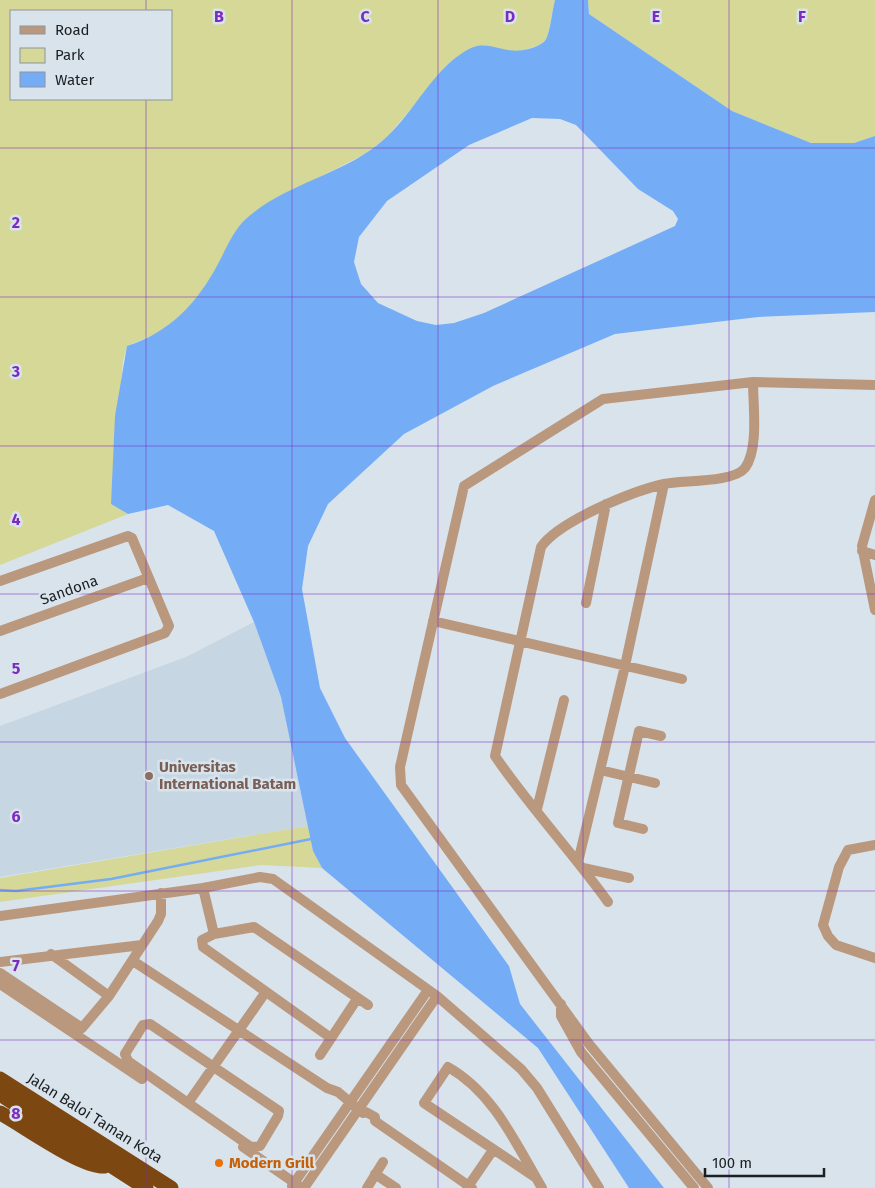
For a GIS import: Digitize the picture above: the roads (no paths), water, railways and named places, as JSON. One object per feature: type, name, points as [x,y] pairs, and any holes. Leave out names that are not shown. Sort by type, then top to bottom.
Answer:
[{"type":"highway","name":"Jalan Baloi Taman Kota","points":[[0,1078],[144,1181]]},
{"type":"highway","name":"Jalan Baloi Taman Kota","points":[[0,1094],[112,1165],[144,1181],[171,1188]]},
{"type":"highway","points":[[0,1113],[52,1145],[100,1166],[112,1165]]},
{"type":"street","points":[[608,902],[537,809],[512,782],[495,756],[541,547],[547,538],[556,532],[606,504],[664,484],[732,476],[744,469],[752,450],[752,382]]},
{"type":"street","points":[[708,1188],[622,1087],[400,785],[400,767],[464,486],[603,399],[752,382],[875,385]]},
{"type":"street","points":[[581,865],[600,770],[625,666],[664,484]]},
{"type":"street","points":[[875,500],[862,550],[875,610]]},
{"type":"street","points":[[586,603],[606,504]]},
{"type":"street","points":[[0,581],[125,536],[132,538],[169,626],[165,633],[0,694]]},
{"type":"street","points":[[862,550],[875,555]]},
{"type":"street","name":"Sandona","points":[[0,631],[148,578]]},
{"type":"street","points":[[433,621],[682,679]]},
{"type":"street","points":[[537,809],[564,700]]},
{"type":"street","points":[[643,829],[618,823],[639,731],[661,736]]},
{"type":"street","points":[[600,770],[655,782]]},
{"type":"street","points":[[875,845],[848,850],[839,868],[823,925],[828,936],[836,945],[875,958]]},
{"type":"street","points":[[581,865],[629,878]]},
{"type":"street","points":[[0,916],[204,888],[260,878],[273,879],[437,996],[520,1069],[537,1088],[599,1188]]},
{"type":"street","points":[[204,888],[214,934]]},
{"type":"street","points":[[0,973],[79,1028],[86,1026],[133,961],[161,914],[161,893]]},
{"type":"street","points":[[331,1038],[264,993],[203,947],[202,940],[214,934],[254,927],[368,1005]]},
{"type":"street","points":[[0,962],[50,954],[142,945]]},
{"type":"street","points":[[50,954],[109,996]]},
{"type":"street","points":[[133,961],[239,1032],[327,1088],[338,1092],[361,1111],[362,1116],[373,1122],[375,1121],[469,1187],[493,1150]]},
{"type":"street","points":[[0,984],[298,1187]]},
{"type":"street","points":[[298,1187],[361,1111],[392,1050],[428,990]]},
{"type":"street","points":[[188,1103],[239,1032],[264,993]]},
{"type":"street","points":[[298,1187],[347,1101],[437,996]]},
{"type":"street","points":[[320,1055],[357,999]]},
{"type":"street","points":[[561,1004],[561,1016],[581,1052],[694,1188]]},
{"type":"street","points":[[150,1024],[156,1026],[214,1067],[279,1111],[278,1116],[260,1146],[251,1146],[125,1057],[127,1048],[143,1025],[150,1024]]},
{"type":"street","points":[[535,1177],[424,1103],[448,1067],[464,1076],[491,1104],[542,1188]]},
{"type":"street","points":[[366,1188],[383,1162]]},
{"type":"street","points":[[375,1174],[396,1188]]},
{"type":"water","points":[[555,0],[588,0],[589,14],[732,111],[811,143],[854,143],[875,136],[875,312],[758,317],[615,334],[493,386],[404,434],[328,504],[308,546],[302,589],[320,688],[345,738],[509,966],[520,1004],[664,1188],[629,1188],[538,1048],[322,868],[313,851],[281,697],[254,622],[214,531],[168,505],[128,514],[111,504],[115,416],[127,346],[157,333],[182,314],[211,277],[242,222],[277,197],[345,165],[376,146],[397,126],[443,69],[454,59],[477,46],[490,46],[516,51],[532,48],[545,41],[550,28]],"holes":[[[532,118],[560,119],[576,125],[638,189],[673,211],[678,219],[675,226],[484,313],[454,323],[436,325],[417,321],[378,303],[361,284],[354,262],[359,237],[387,201],[469,145]]]},
{"type":"waterway","points":[[0,890],[16,891],[111,879],[311,839]]},
{"type":"place","name":"Universitas International Batam","points":[[149,776]]},
{"type":"place","name":"Modern Grill","points":[[219,1163]]}]
